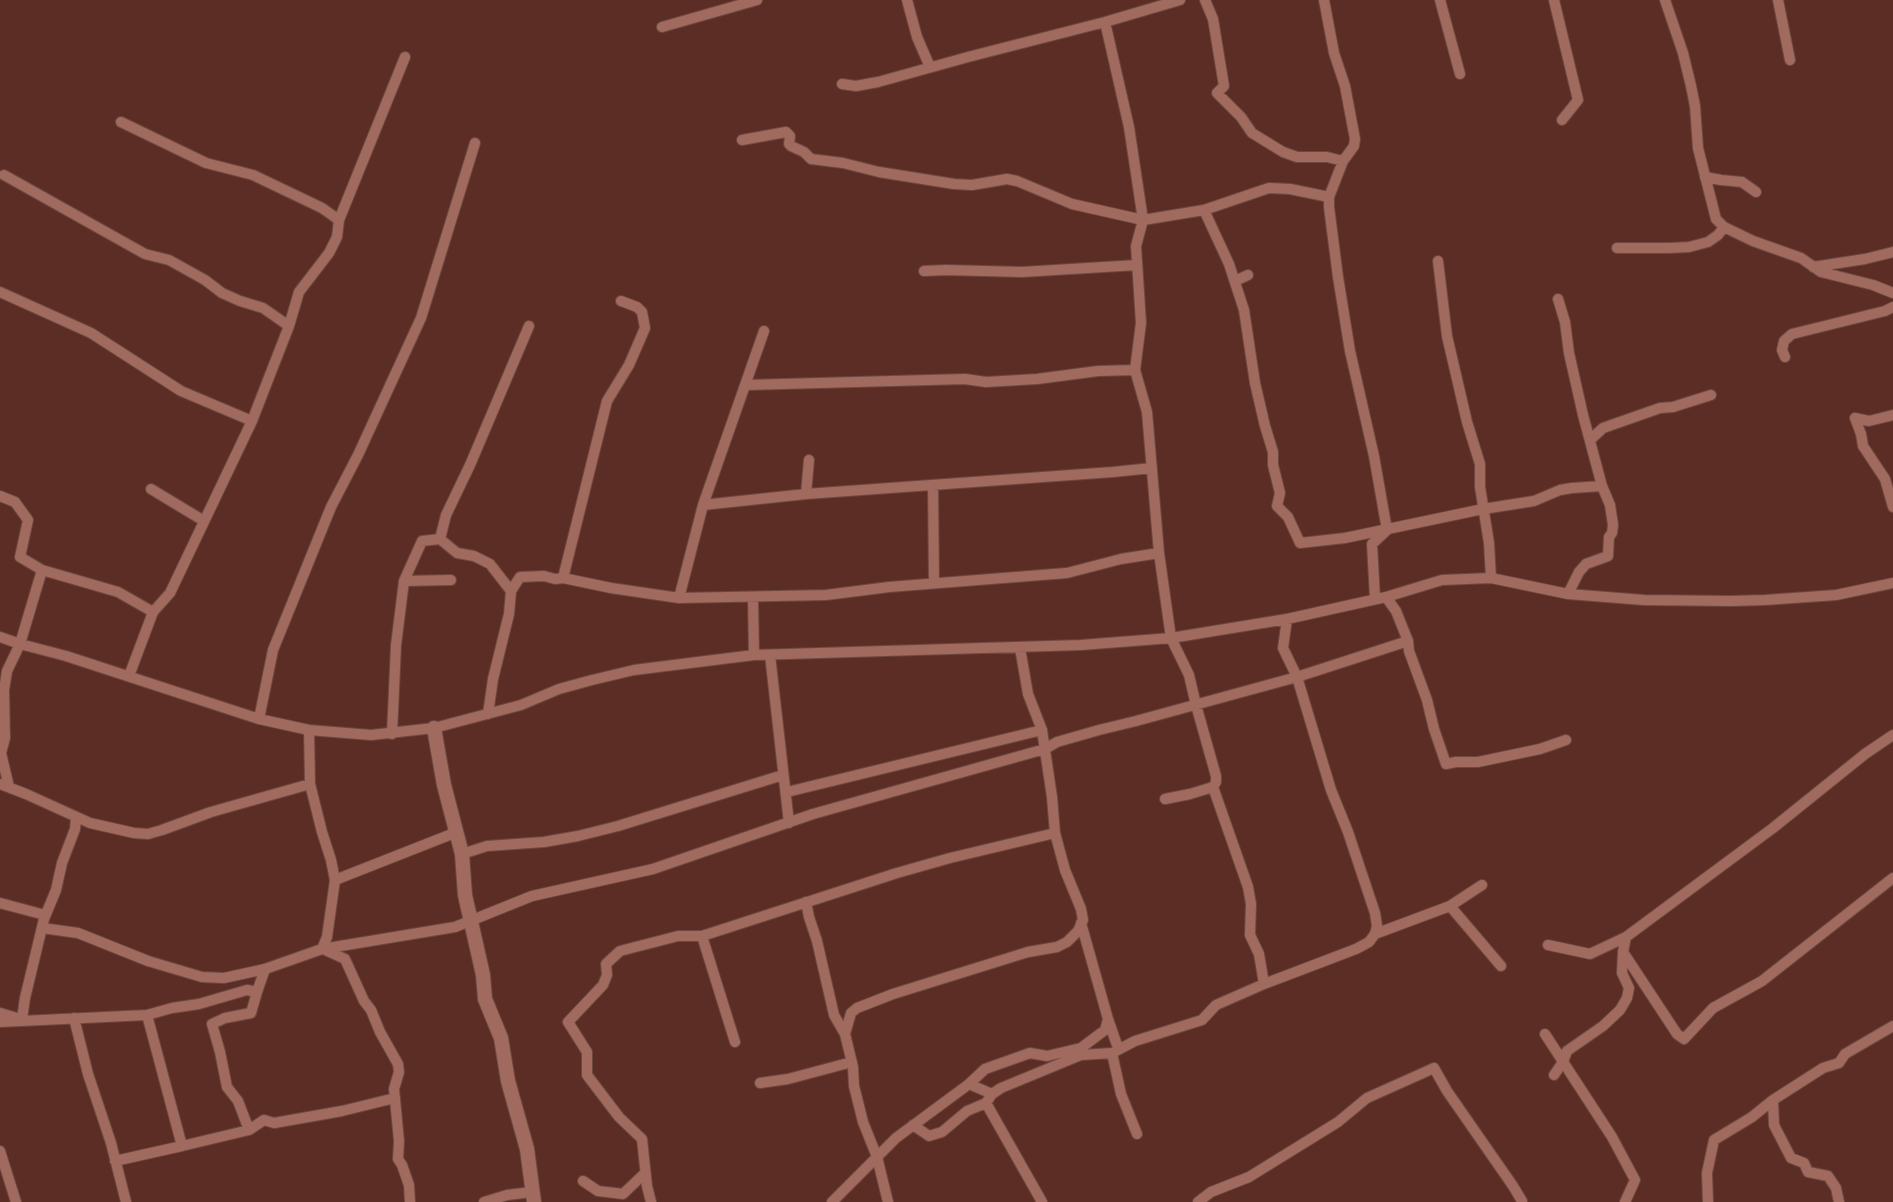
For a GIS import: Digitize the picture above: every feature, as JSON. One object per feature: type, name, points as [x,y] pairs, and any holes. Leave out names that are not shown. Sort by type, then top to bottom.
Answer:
[{"type":"street","points":[[662,27],[757,0]]},
{"type":"street","points":[[907,0],[917,37],[930,67]]},
{"type":"street","points":[[842,84],[856,86],[878,82],[1105,22],[1180,0]]},
{"type":"street","points":[[1205,0],[1213,19],[1224,86],[1217,93],[1233,108],[1252,133],[1283,152],[1297,157],[1327,157],[1343,161]]},
{"type":"street","points":[[1324,0],[1334,53],[1345,86],[1355,139],[1354,146],[1343,161],[1329,197],[1338,278],[1350,351],[1374,456],[1388,530]]},
{"type":"street","points":[[1440,0],[1460,74]]},
{"type":"street","points":[[1554,0],[1578,100],[1562,120]]},
{"type":"street","points":[[1665,0],[1683,53],[1691,86],[1695,106],[1698,148],[1716,219],[1724,227],[1753,241],[1801,258],[1821,272],[1872,285],[1893,293]]},
{"type":"street","points":[[1778,0],[1790,60]]},
{"type":"street","points":[[1105,22],[1129,127],[1143,220],[1136,246],[1141,323],[1136,370],[1147,412],[1159,552],[1171,638],[1189,675],[1216,776],[1216,782],[1213,787],[1165,799]]},
{"type":"street","points":[[129,676],[153,612],[170,594],[252,422],[289,326],[299,292],[329,253],[338,237],[339,220],[405,57]]},
{"type":"street","points":[[121,122],[206,164],[252,175],[322,208],[339,220]]},
{"type":"street","points":[[742,140],[786,132],[790,136],[789,144],[804,152],[811,159],[843,163],[879,172],[954,184],[972,185],[1007,179],[1072,204],[1143,220],[1204,210],[1269,188],[1290,189],[1329,197]]},
{"type":"street","points":[[259,719],[273,650],[331,507],[358,455],[421,318],[475,143]]},
{"type":"street","points":[[4,175],[145,254],[169,260],[240,302],[264,308],[289,326]]},
{"type":"street","points":[[1705,176],[1742,182],[1756,192]]},
{"type":"street","points":[[1204,210],[1235,281],[1244,310],[1255,383],[1273,452],[1273,465],[1280,493],[1277,506],[1288,517],[1300,543],[1345,538],[1483,509],[1534,501],[1560,490],[1602,486]]},
{"type":"street","points":[[1617,248],[1689,247],[1708,242],[1718,235],[1724,227]]},
{"type":"street","points":[[1813,267],[1865,259],[1893,252]]},
{"type":"street","points":[[1438,261],[1446,336],[1467,422],[1480,464],[1491,578]]},
{"type":"street","points":[[924,271],[1022,272],[1137,265]]},
{"type":"street","points":[[1235,281],[1248,275]]},
{"type":"street","points":[[0,292],[91,334],[181,391],[252,422]]},
{"type":"street","points":[[1558,298],[1565,322],[1576,386],[1602,486],[1610,505],[1613,525],[1612,533],[1609,537],[1608,556],[1586,564],[1579,572],[1568,594]]},
{"type":"street","points":[[563,578],[607,401],[629,365],[645,328],[642,312],[637,307],[621,301]]},
{"type":"street","points":[[1785,357],[1782,350],[1784,341],[1792,334],[1876,314],[1893,307]]},
{"type":"street","points":[[440,538],[446,515],[470,465],[529,326]]},
{"type":"street","points":[[679,598],[703,505],[764,331]]},
{"type":"street","points":[[746,385],[965,379],[986,382],[1046,378],[1098,371],[1136,370]]},
{"type":"street","points":[[1590,440],[1603,428],[1660,408],[1673,408],[1711,395]]},
{"type":"street","points":[[1893,415],[1869,421],[1855,418],[1862,434],[1863,446],[1885,479],[1893,507]]},
{"type":"street","points":[[806,494],[809,460]]},
{"type":"street","points":[[703,505],[806,494],[1152,468]]},
{"type":"street","points":[[933,485],[934,583]]},
{"type":"street","points":[[151,489],[204,521]]},
{"type":"street","points":[[0,496],[15,502],[28,520],[20,557],[42,570],[118,592],[153,612]]},
{"type":"street","points":[[1388,530],[1372,544],[1381,597],[1396,611],[1408,641],[1409,651],[1427,700],[1434,730],[1446,764],[1478,762],[1540,749],[1566,740]]},
{"type":"street","points":[[440,538],[457,553],[474,556],[490,564],[511,591]]},
{"type":"street","points":[[392,734],[396,645],[404,581],[422,542],[440,538]]},
{"type":"street","points":[[488,714],[493,679],[509,614],[511,591],[520,577],[544,576],[555,579],[563,578],[611,588],[679,598],[753,598],[826,595],[934,583],[1067,573],[1121,559],[1159,552]]},
{"type":"street","points":[[42,570],[20,644],[7,671],[4,690],[5,738],[1,754],[4,786],[76,818],[118,830],[148,834],[211,812],[310,784]]},
{"type":"street","points":[[0,637],[66,656],[259,719],[309,730],[371,735],[434,728],[521,705],[559,689],[634,670],[754,655],[1020,648],[1171,638],[1287,619],[1381,597],[1442,580],[1491,578],[1568,594],[1644,600],[1766,600],[1836,595],[1893,583]]},
{"type":"street","points":[[404,581],[451,580]]},
{"type":"street","points":[[753,598],[754,655]]},
{"type":"street","points":[[913,1125],[929,1136],[942,1132],[967,1111],[986,1103],[992,1094],[1001,1088],[1082,1055],[1115,1050],[1134,1041],[1202,1020],[1216,1006],[1264,984],[1356,949],[1369,942],[1375,934],[1375,913],[1348,832],[1331,790],[1297,677],[1283,648],[1287,619]]},
{"type":"street","points":[[42,928],[78,933],[148,961],[202,977],[224,978],[265,969],[322,949],[455,927],[532,896],[653,869],[813,814],[1046,749],[1057,742],[1297,677],[1408,641]]},
{"type":"street","points":[[1020,648],[1028,694],[1042,730],[1046,749],[1055,833],[1065,870],[1081,909],[1081,923],[1115,1050],[1121,1094],[1137,1134]]},
{"type":"street","points":[[770,655],[789,823]]},
{"type":"street","points":[[434,728],[444,786],[462,854],[465,894],[483,974],[485,999],[501,1038],[508,1081],[527,1149],[533,1197],[507,1195],[484,1202]]},
{"type":"street","points":[[309,730],[310,784],[335,880],[327,938],[322,949]]},
{"type":"street","points":[[787,792],[1042,730]]},
{"type":"street","points":[[1548,945],[1590,954],[1626,936],[1773,828],[1865,754],[1893,735]]},
{"type":"street","points":[[462,854],[487,846],[544,842],[578,836],[618,826],[783,775]]},
{"type":"street","points":[[1213,787],[1248,887],[1251,904],[1250,935],[1259,954],[1264,984]]},
{"type":"street","points":[[22,1020],[25,998],[45,915],[56,890],[62,864],[75,829],[76,818]]},
{"type":"street","points":[[335,880],[457,832]]},
{"type":"street","points":[[651,1202],[642,1139],[619,1117],[587,1075],[587,1052],[568,1022],[603,985],[607,975],[606,964],[620,951],[678,936],[702,936],[932,863],[1055,833]]},
{"type":"street","points":[[1623,952],[1677,1034],[1684,1039],[1713,1008],[1762,981],[1893,878]]},
{"type":"street","points":[[1375,934],[1450,906],[1482,885]]},
{"type":"street","points":[[806,902],[833,1010],[845,1034],[852,1062],[854,1086],[863,1122],[877,1157],[888,1202]]},
{"type":"street","points":[[0,903],[45,915]]},
{"type":"street","points":[[1450,906],[1501,966]]},
{"type":"street","points":[[845,1034],[851,1013],[857,1008],[893,994],[1028,952],[1058,947],[1078,932],[1081,923]]},
{"type":"street","points":[[702,936],[735,1042]]},
{"type":"street","points":[[1554,1076],[1563,1062],[1567,1051],[1603,1026],[1620,1010],[1627,998],[1629,988],[1622,973],[1626,936]]},
{"type":"street","points":[[322,949],[345,959],[364,1001],[371,1010],[380,1032],[398,1064],[399,1072],[394,1089],[399,1141],[398,1159],[409,1185],[410,1202]]},
{"type":"street","points":[[249,1130],[238,1101],[227,1087],[212,1024],[224,1018],[251,1013],[265,969]]},
{"type":"street","points":[[0,1022],[147,1015],[172,1008],[199,1004],[247,990],[258,992]]},
{"type":"street","points":[[0,1013],[22,1020]]},
{"type":"street","points":[[147,1015],[182,1146]]},
{"type":"street","points":[[74,1018],[88,1074],[126,1202]]},
{"type":"street","points":[[832,1202],[896,1138],[969,1084],[985,1069],[1010,1058],[1030,1053],[1047,1056],[1081,1048],[1105,1030],[1108,1019]]},
{"type":"street","points":[[1708,1202],[1707,1173],[1714,1140],[1752,1117],[1773,1100],[1823,1068],[1839,1063],[1844,1054],[1893,1026]]},
{"type":"street","points":[[1545,1034],[1612,1137],[1635,1180],[1625,1202]]},
{"type":"street","points":[[760,1083],[788,1079],[852,1062]]},
{"type":"street","points":[[1198,1202],[1211,1192],[1248,1176],[1338,1122],[1367,1098],[1434,1068],[1447,1091],[1522,1201]]},
{"type":"street","points":[[969,1084],[992,1094]]},
{"type":"street","points":[[115,1161],[249,1130],[264,1120],[274,1123],[342,1111],[395,1098]]},
{"type":"street","points":[[1773,1100],[1774,1124],[1791,1158],[1804,1162],[1808,1172],[1828,1176],[1836,1188],[1839,1202]]},
{"type":"street","points":[[986,1103],[1042,1202]]},
{"type":"street","points":[[0,1151],[16,1202]]},
{"type":"street","points":[[583,1181],[598,1191],[623,1194],[646,1173]]}]
